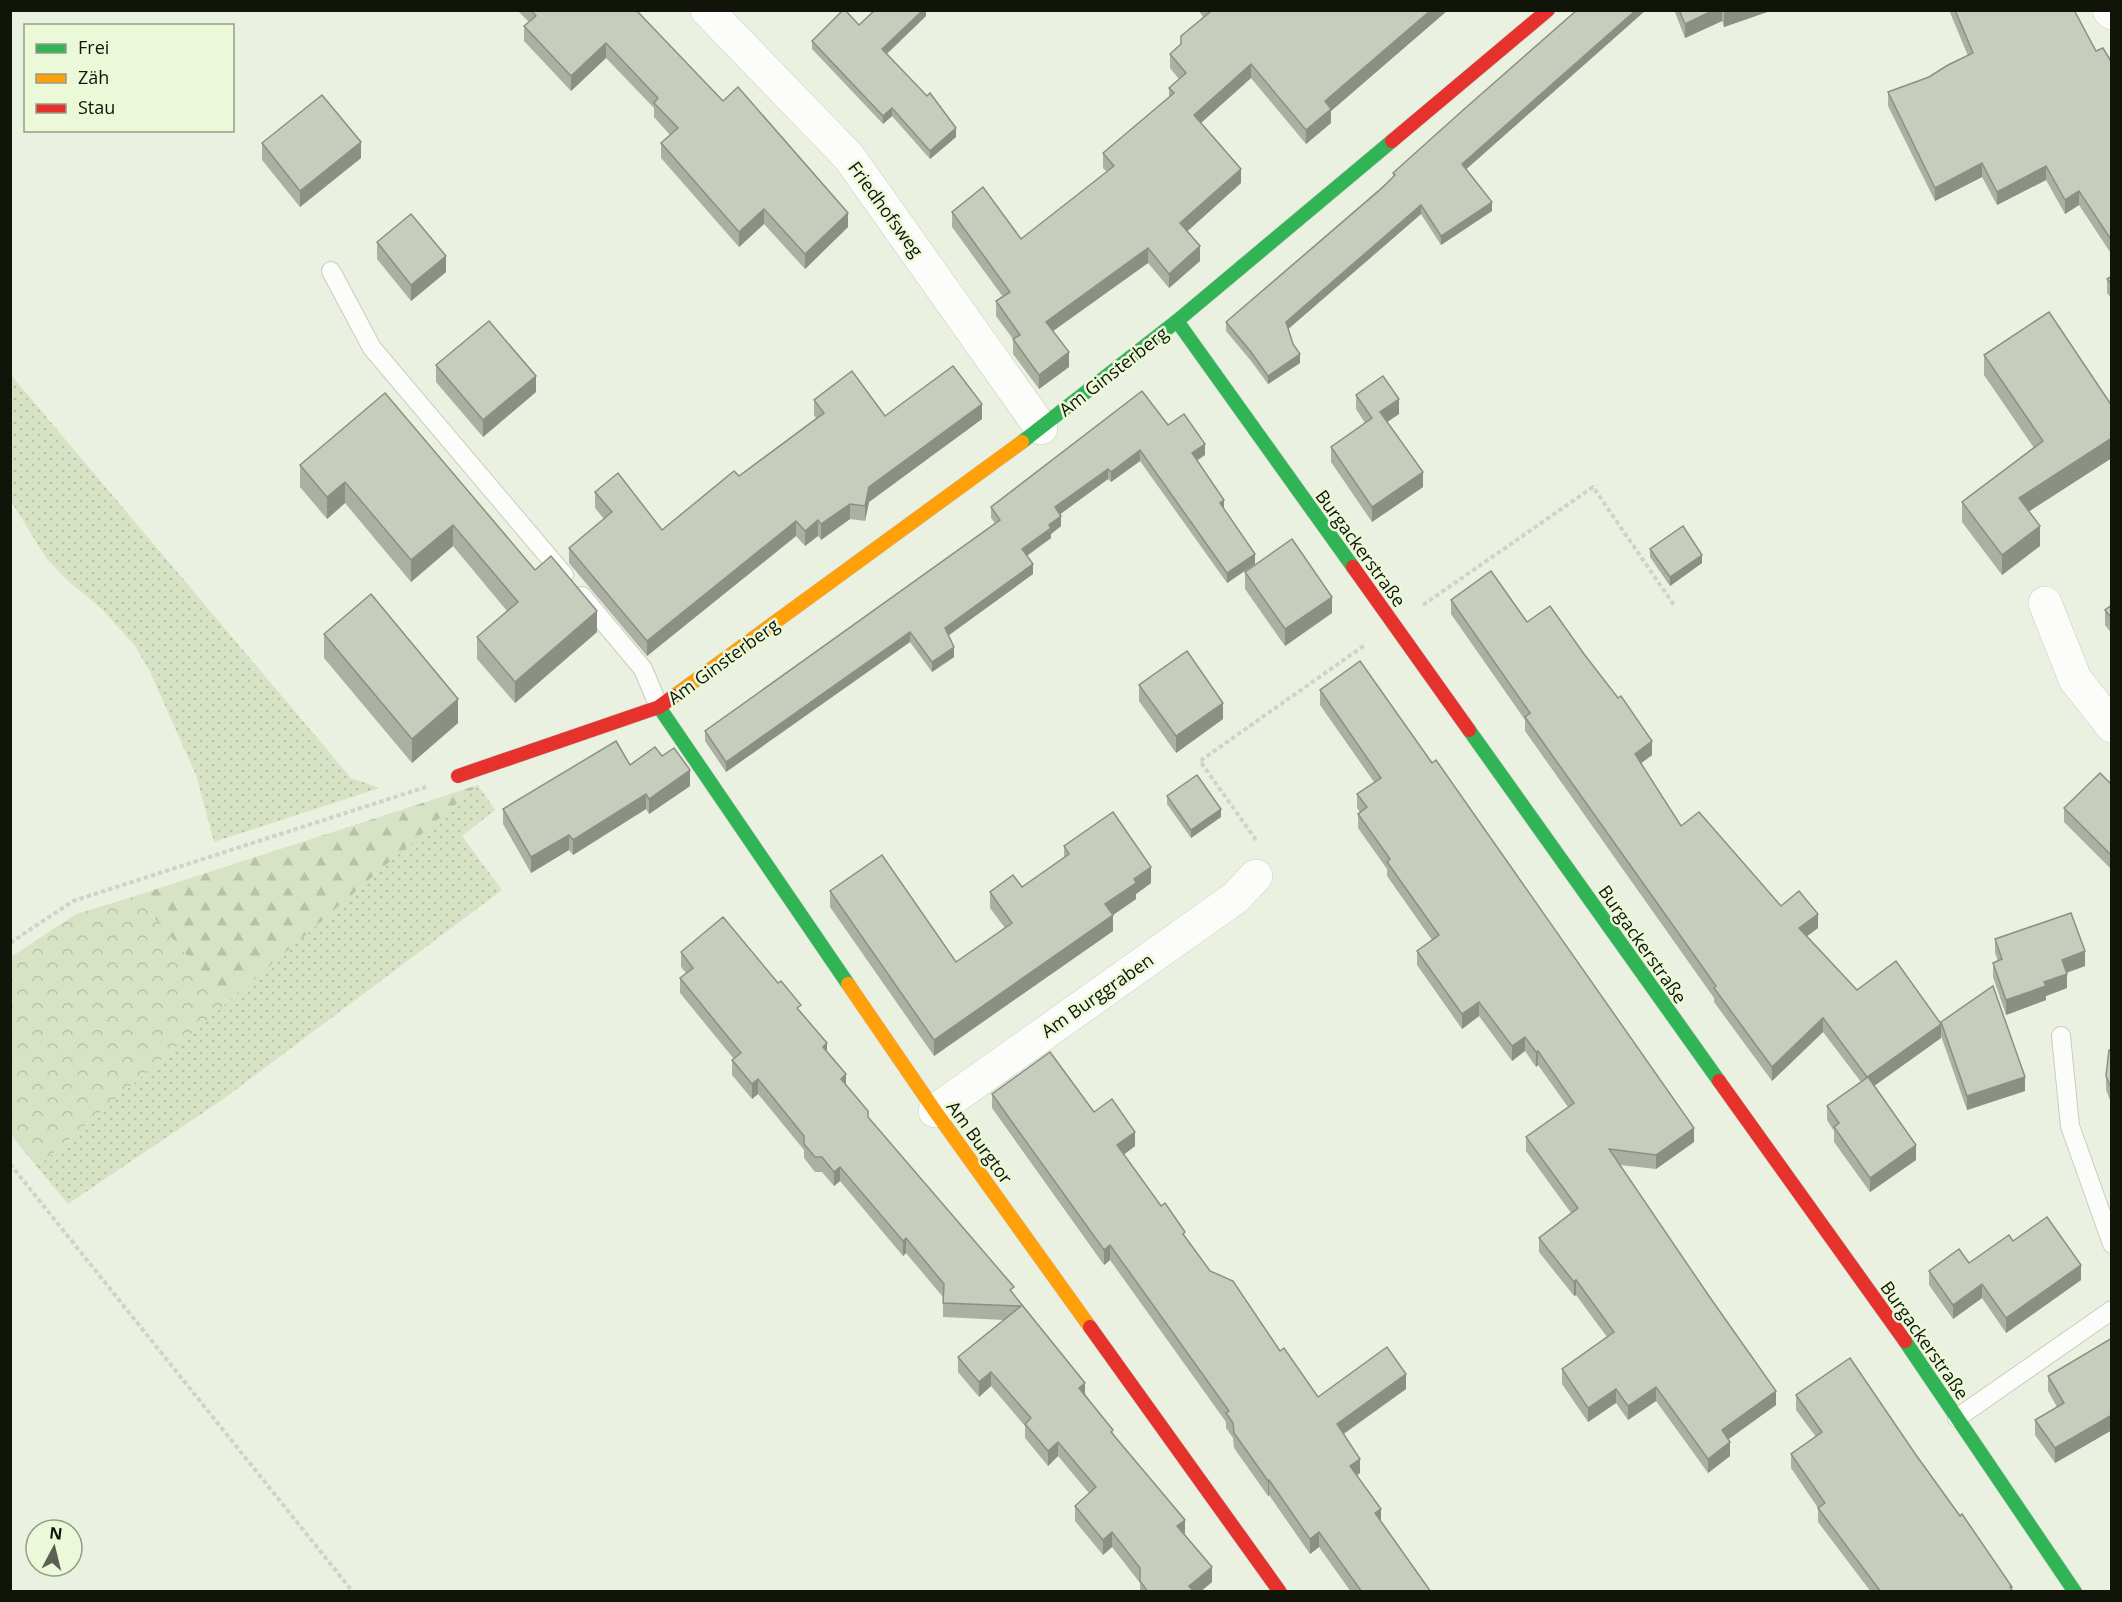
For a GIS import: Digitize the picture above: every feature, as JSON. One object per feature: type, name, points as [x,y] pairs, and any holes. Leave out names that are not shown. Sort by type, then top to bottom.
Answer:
[{"type":"street","name":"Friedhofsweg","points":[[707,10],[849,158],[1041,428]]},
{"type":"street","name":"Am Ginsterberg","points":[[458,776],[660,707],[1041,428],[1177,321],[1548,10]]},
{"type":"street","name":"Burgackerstraße","points":[[1177,321],[1898,1332],[2074,1592]]},
{"type":"street","points":[[2045,603],[2075,680],[2112,726]]},
{"type":"street","name":"Am Burgtor","points":[[660,707],[935,1111],[1280,1592]]},
{"type":"street","name":"Am Burggraben","points":[[935,1111],[1235,898],[1256,876]]},
{"type":"lane","name":"Am Ginsterberg","points":[[331,271],[372,348],[643,669],[660,707]]},
{"type":"lane","points":[[2061,1036],[2070,1126],[2112,1244]]},
{"type":"lane","points":[[1957,1418],[2112,1310]]},
{"type":"path","points":[[10,943],[73,901],[458,776]]},
{"type":"path","points":[[10,1164],[353,1592]]},
{"type":"green space","points":[[11,375],[351,778],[380,788],[214,842],[196,775],[150,672],[135,646],[102,609],[68,581],[46,558],[11,501]]},
{"type":"green space","points":[[478,785],[495,810],[462,836],[502,890],[222,1100],[68,1204],[37,1167]]},
{"type":"green space","points":[[478,785],[228,1002],[135,896]]},
{"type":"green space","points":[[135,896],[228,1002],[37,1167],[11,1135],[11,957],[76,914]]},
{"type":"building","points":[[531,10],[636,10],[723,101],[738,87],[848,213],[805,254],[764,209],[739,232],[661,143],[678,128],[654,103],[658,98],[606,43],[571,76],[524,26],[536,16]]},
{"type":"building","points":[[843,10],[859,25],[875,10],[923,10],[882,49],[927,96],[930,93],[956,128],[930,151],[892,108],[883,116],[812,41]]},
{"type":"building","points":[[1209,10],[1431,10],[1325,101],[1331,109],[1306,130],[1251,64],[1194,115],[1241,169],[1180,223],[1200,246],[1169,274],[1148,248],[1046,322],[1069,352],[1039,375],[1013,339],[1020,335],[996,301],[1010,292],[952,212],[983,187],[1021,239],[1114,166],[1103,153],[1174,93],[1169,88],[1186,73],[1170,54],[1181,44],[1181,36],[1210,12]]},
{"type":"building","points":[[1577,10],[1636,10],[1462,164],[1492,202],[1441,236],[1421,205],[1286,322],[1293,344],[1300,354],[1268,376],[1226,322],[1381,189],[1395,175],[1393,173]]},
{"type":"building","points":[[1679,10],[1714,10],[1685,24]]},
{"type":"building","points":[[1955,10],[2074,10],[2096,51],[2103,48],[2112,63],[2112,241],[2079,191],[2065,200],[2046,166],[1997,192],[1982,163],[1935,188],[1888,92],[1929,77],[1973,53]]},
{"type":"building","points":[[322,95],[361,142],[300,191],[262,143]]},
{"type":"building","points":[[411,214],[446,256],[411,285],[377,242]]},
{"type":"building","points":[[2049,312],[2112,406],[2112,438],[2019,498],[2040,526],[2002,555],[1962,502],[2043,441],[1984,355]]},
{"type":"building","points":[[489,321],[536,376],[483,420],[436,365]]},
{"type":"building","points":[[953,366],[982,404],[869,487],[865,506],[850,504],[821,524],[818,520],[805,531],[796,521],[647,641],[569,548],[612,512],[595,492],[618,473],[662,530],[734,471],[739,476],[824,413],[814,400],[852,371],[885,416]]},
{"type":"building","points":[[1383,376],[1399,399],[1380,412],[1423,472],[1372,507],[1331,447],[1372,418],[1356,395]]},
{"type":"building","points":[[1142,391],[1168,425],[1184,414],[1205,444],[1192,453],[1224,500],[1220,503],[1255,554],[1227,573],[1140,450],[1111,472],[1108,469],[1055,507],[1061,516],[1049,525],[1051,528],[1022,549],[1033,564],[945,628],[954,647],[932,662],[910,632],[726,762],[705,731],[1000,520],[991,507]]},
{"type":"building","points":[[385,393],[535,570],[551,556],[597,611],[515,682],[477,637],[518,602],[453,525],[411,560],[345,482],[327,497],[300,465]]},
{"type":"building","points":[[1683,526],[1702,555],[1670,577],[1650,549]]},
{"type":"building","points":[[1292,539],[1332,597],[1285,629],[1245,572]]},
{"type":"building","points":[[1491,571],[1527,622],[1550,606],[1618,698],[1621,696],[1652,741],[1635,754],[1681,826],[1699,812],[1781,906],[1799,891],[1818,914],[1799,928],[1857,990],[1896,961],[1941,1024],[1867,1077],[1823,1018],[1772,1067],[1714,988],[1716,986],[1525,717],[1530,713],[1451,600]]},
{"type":"building","points":[[371,594],[458,699],[412,739],[324,634]]},
{"type":"building","points":[[2112,605],[2112,619],[2105,610]]},
{"type":"building","points":[[1187,651],[1223,703],[1176,736],[1139,685]]},
{"type":"building","points":[[1360,661],[1432,763],[1436,760],[1694,1128],[1656,1155],[1609,1149],[1776,1391],[1722,1430],[1730,1442],[1708,1459],[1656,1387],[1628,1406],[1616,1389],[1588,1408],[1562,1369],[1614,1332],[1576,1280],[1574,1282],[1539,1238],[1578,1208],[1526,1137],[1574,1103],[1538,1051],[1536,1052],[1525,1037],[1512,1046],[1479,1002],[1462,1014],[1417,951],[1439,935],[1387,862],[1390,859],[1358,814],[1367,807],[1357,794],[1381,778],[1320,690]]},
{"type":"building","points":[[616,741],[630,765],[655,747],[662,756],[674,748],[690,770],[649,799],[646,794],[573,840],[569,835],[531,857],[503,809]]},
{"type":"building","points":[[2100,773],[2112,785],[2112,856],[2064,808]]},
{"type":"building","points":[[1197,775],[1221,809],[1191,830],[1167,796]]},
{"type":"building","points":[[1113,812],[1151,867],[1134,879],[1136,883],[1105,904],[1113,915],[934,1040],[830,891],[882,855],[956,962],[1012,923],[990,892],[1013,875],[1022,887],[1069,854],[1064,846]]},
{"type":"building","points":[[2071,913],[2085,951],[2062,960],[2067,974],[2044,982],[2046,986],[2006,1000],[1993,963],[2002,959],[1995,939]]},
{"type":"building","points":[[723,917],[778,983],[781,981],[801,1005],[797,1008],[827,1043],[823,1047],[846,1074],[841,1079],[868,1111],[868,1117],[1014,1287],[1010,1290],[1085,1383],[1079,1388],[1113,1430],[1111,1432],[1185,1520],[1177,1526],[1212,1567],[1189,1586],[1194,1592],[1148,1592],[1140,1581],[1140,1568],[1112,1532],[1103,1540],[1075,1506],[1096,1487],[1058,1442],[1048,1451],[1025,1424],[1031,1418],[991,1372],[979,1382],[958,1357],[1021,1306],[943,1303],[944,1284],[906,1238],[903,1241],[840,1167],[834,1172],[822,1157],[815,1157],[804,1144],[804,1136],[758,1079],[752,1084],[732,1060],[741,1053],[680,978],[693,968],[681,952]]},
{"type":"building","points":[[1993,986],[2025,1077],[1967,1096],[1941,1022]]},
{"type":"building","points":[[2112,1049],[2112,1090],[2106,1076],[2109,1050]]},
{"type":"building","points":[[1050,1052],[1094,1112],[1112,1099],[1135,1132],[1117,1145],[1161,1206],[1165,1203],[1185,1232],[1183,1234],[1210,1271],[1233,1281],[1280,1351],[1284,1348],[1318,1397],[1387,1347],[1406,1374],[1337,1424],[1360,1459],[1350,1466],[1381,1509],[1375,1513],[1431,1592],[1362,1592],[1319,1532],[1310,1539],[1234,1433],[1233,1423],[1226,1413],[1229,1411],[1110,1245],[1104,1250],[992,1094]]},
{"type":"building","points":[[1868,1077],[1916,1145],[1870,1178],[1834,1127],[1839,1123],[1827,1106]]},
{"type":"building","points":[[2047,1217],[2081,1265],[2006,1318],[1982,1284],[1953,1305],[1929,1271],[1959,1249],[1969,1263],[2009,1235],[2013,1241]]},
{"type":"building","points":[[2112,1338],[2112,1415],[2055,1448],[2035,1420],[2064,1403],[2048,1376]]},
{"type":"building","points":[[1850,1358],[1916,1455],[1960,1516],[1962,1514],[2012,1587],[2010,1587],[2013,1592],[1881,1592],[1818,1508],[1825,1503],[1791,1454],[1822,1432],[1796,1395]]},
{"type":"traffic: fast","points":[[1022,442],[1177,321],[1392,141]]},
{"type":"traffic: fast","points":[[1177,321],[1353,567]]},
{"type":"traffic: fast","points":[[659,707],[848,984]]},
{"type":"traffic: fast","points":[[1469,730],[1719,1081]]},
{"type":"traffic: fast","points":[[1905,1341],[2075,1592]]},
{"type":"traffic: slow","points":[[674,696],[1022,442]]},
{"type":"traffic: slow","points":[[848,984],[935,1111],[1090,1327]]},
{"type":"traffic: jam","points":[[1392,141],[1548,10]]},
{"type":"traffic: jam","points":[[1353,567],[1469,730]]},
{"type":"traffic: jam","points":[[458,776],[659,707],[674,696]]},
{"type":"traffic: jam","points":[[1719,1081],[1905,1341]]},
{"type":"traffic: jam","points":[[1090,1327],[1280,1592]]}]
